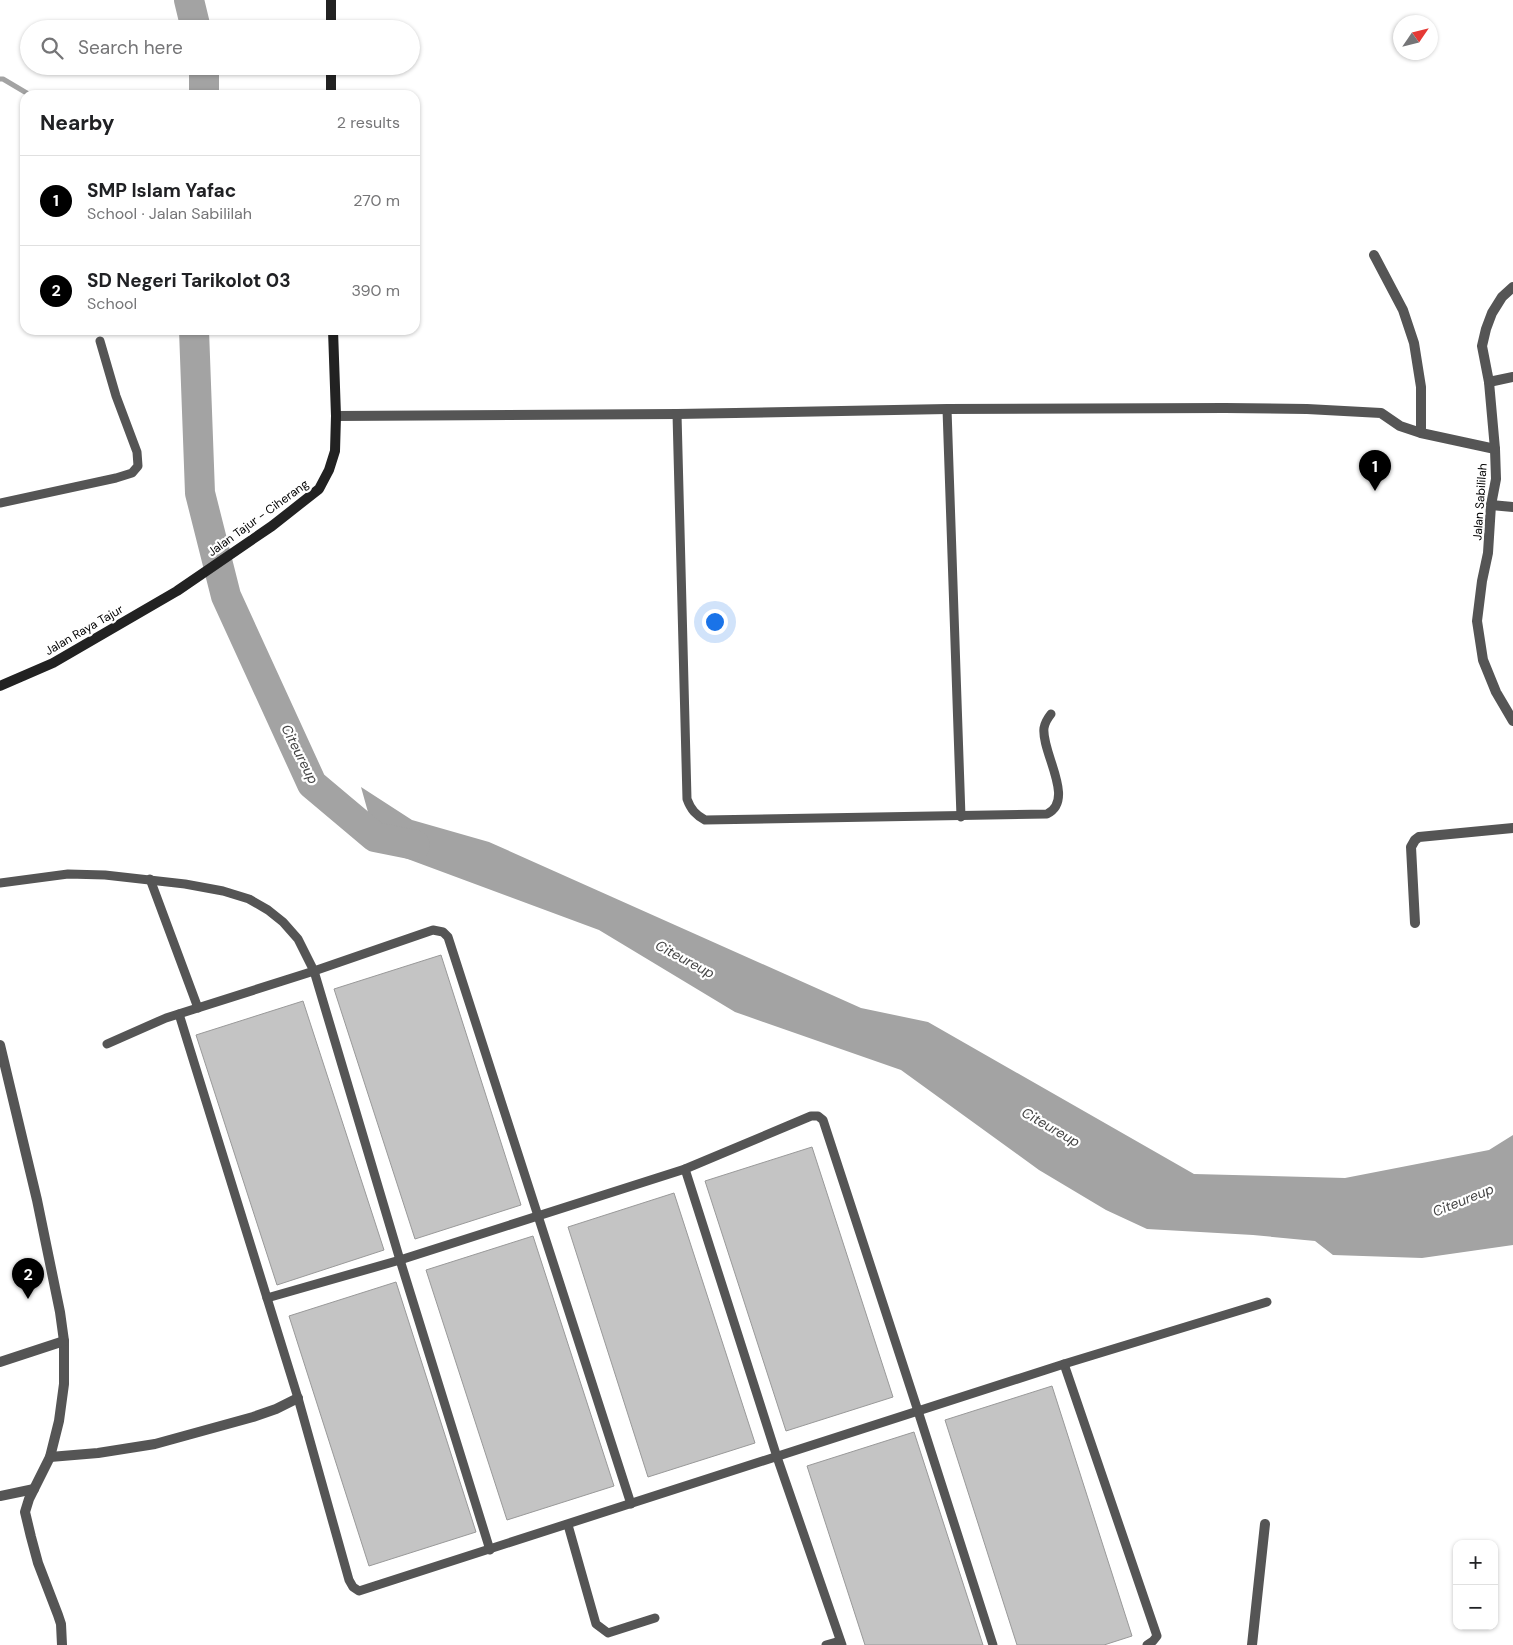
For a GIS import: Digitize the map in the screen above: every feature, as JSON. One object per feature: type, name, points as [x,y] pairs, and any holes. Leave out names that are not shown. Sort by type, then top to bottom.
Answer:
[{"type":"main road","points":[[331,0],[331,20]]},
{"type":"main road","points":[[331,75],[331,90]]},
{"type":"main road","name":"Jalan Tajur - Ciherang","points":[[177,591],[272,526],[319,489],[329,470],[335,451],[336,416],[333,335]]},
{"type":"main road","name":"Jalan Raya Tajur","points":[[0,686],[53,663],[177,591]]},
{"type":"street","points":[[1374,255],[1403,310],[1414,343],[1421,387],[1421,433]]},
{"type":"street","name":"Jalan Sabililah","points":[[1513,287],[1502,297],[1492,313],[1482,346],[1489,382],[1496,479],[1491,505],[1488,554],[1482,581],[1477,621],[1483,660],[1496,692],[1513,721]]},
{"type":"street","points":[[1489,382],[1513,377]]},
{"type":"street","points":[[336,416],[677,414],[947,409],[1225,408],[1372,412],[1381,413],[1400,426],[1421,433],[1495,449]]},
{"type":"street","points":[[1491,505],[1513,507]]},
{"type":"street","points":[[1416,923],[1411,847],[1415,840],[1419,837],[1513,828]]},
{"type":"street","points":[[0,1044],[37,1200],[60,1312],[64,1341],[64,1384],[58,1421],[50,1457],[34,1489],[26,1512],[30,1537],[38,1563],[61,1624],[62,1645]]},
{"type":"street","points":[[0,1362],[64,1341]]},
{"type":"street","points":[[50,1457],[98,1453],[155,1444],[253,1417],[276,1409],[298,1398]]},
{"type":"street","points":[[0,1496],[34,1489]]},
{"type":"street","points":[[1252,1645],[1265,1524]]},
{"type":"lane","points":[[0,503],[116,478],[132,473],[138,466],[137,452],[116,396],[100,341]]},
{"type":"lane","points":[[947,409],[961,817]]},
{"type":"lane","points":[[677,414],[687,799],[690,807],[697,815],[705,820],[1047,814],[1054,811],[1058,804],[1059,794],[1052,764],[1046,750],[1045,722],[1051,714]]},
{"type":"lane","points":[[0,883],[68,874],[105,875],[150,879],[223,891],[249,899],[268,910],[283,922],[298,939],[314,971],[400,1260],[490,1550]]},
{"type":"lane","points":[[150,879],[198,1008]]},
{"type":"lane","points":[[107,1044],[166,1018],[314,971],[432,930],[443,932],[448,937],[631,1504]]},
{"type":"lane","points":[[179,1014],[298,1398],[349,1580],[353,1587],[359,1591],[1064,1364],[1267,1302]]},
{"type":"lane","points":[[267,1298],[400,1260],[686,1169],[811,1116],[818,1116],[823,1120],[992,1645]]},
{"type":"lane","points":[[686,1169],[777,1457],[841,1643],[826,1645]]},
{"type":"lane","points":[[1064,1364],[1158,1636],[1147,1645]]},
{"type":"lane","points":[[568,1525],[596,1624],[608,1633],[655,1618]]},
{"type":"water","points":[[361,787],[412,820],[489,842],[861,1008],[928,1022],[1194,1174],[1345,1178],[1489,1150],[1513,1135],[1513,1245],[1422,1258],[1333,1255],[1315,1241],[1253,1235],[1147,1229],[1106,1210],[1039,1170],[901,1070],[735,1012],[599,930],[378,848]]},
{"type":"building","points":[[441,955],[521,1205],[415,1239],[334,989]]},
{"type":"building","points":[[303,1001],[384,1250],[277,1285],[196,1035]]},
{"type":"building","points":[[812,1147],[893,1397],[786,1431],[705,1181]]},
{"type":"building","points":[[674,1193],[755,1443],[648,1477],[568,1227]]},
{"type":"building","points":[[533,1236],[614,1486],[507,1520],[426,1270]]},
{"type":"building","points":[[396,1282],[476,1532],[369,1566],[289,1316]]},
{"type":"building","points":[[1052,1386],[1132,1636],[1104,1645],[1017,1645],[945,1420]]},
{"type":"building","points":[[914,1432],[983,1645],[865,1645],[807,1466]]},
{"type":"waterway","name":"Citeureup","points":[[189,0],[194,20]]},
{"type":"waterway","name":"Citeureup","points":[[204,75],[204,90]]},
{"type":"waterway","points":[[0,79],[22,90]]},
{"type":"waterway","name":"Citeureup","points":[[194,335],[200,493],[226,596],[312,784],[375,837],[415,845]]},
{"type":"place","name":"SMP Islam Yafac","points":[[1375,491]]},
{"type":"place","name":"SD Negeri Tarikolot 03","points":[[28,1299]]}]
